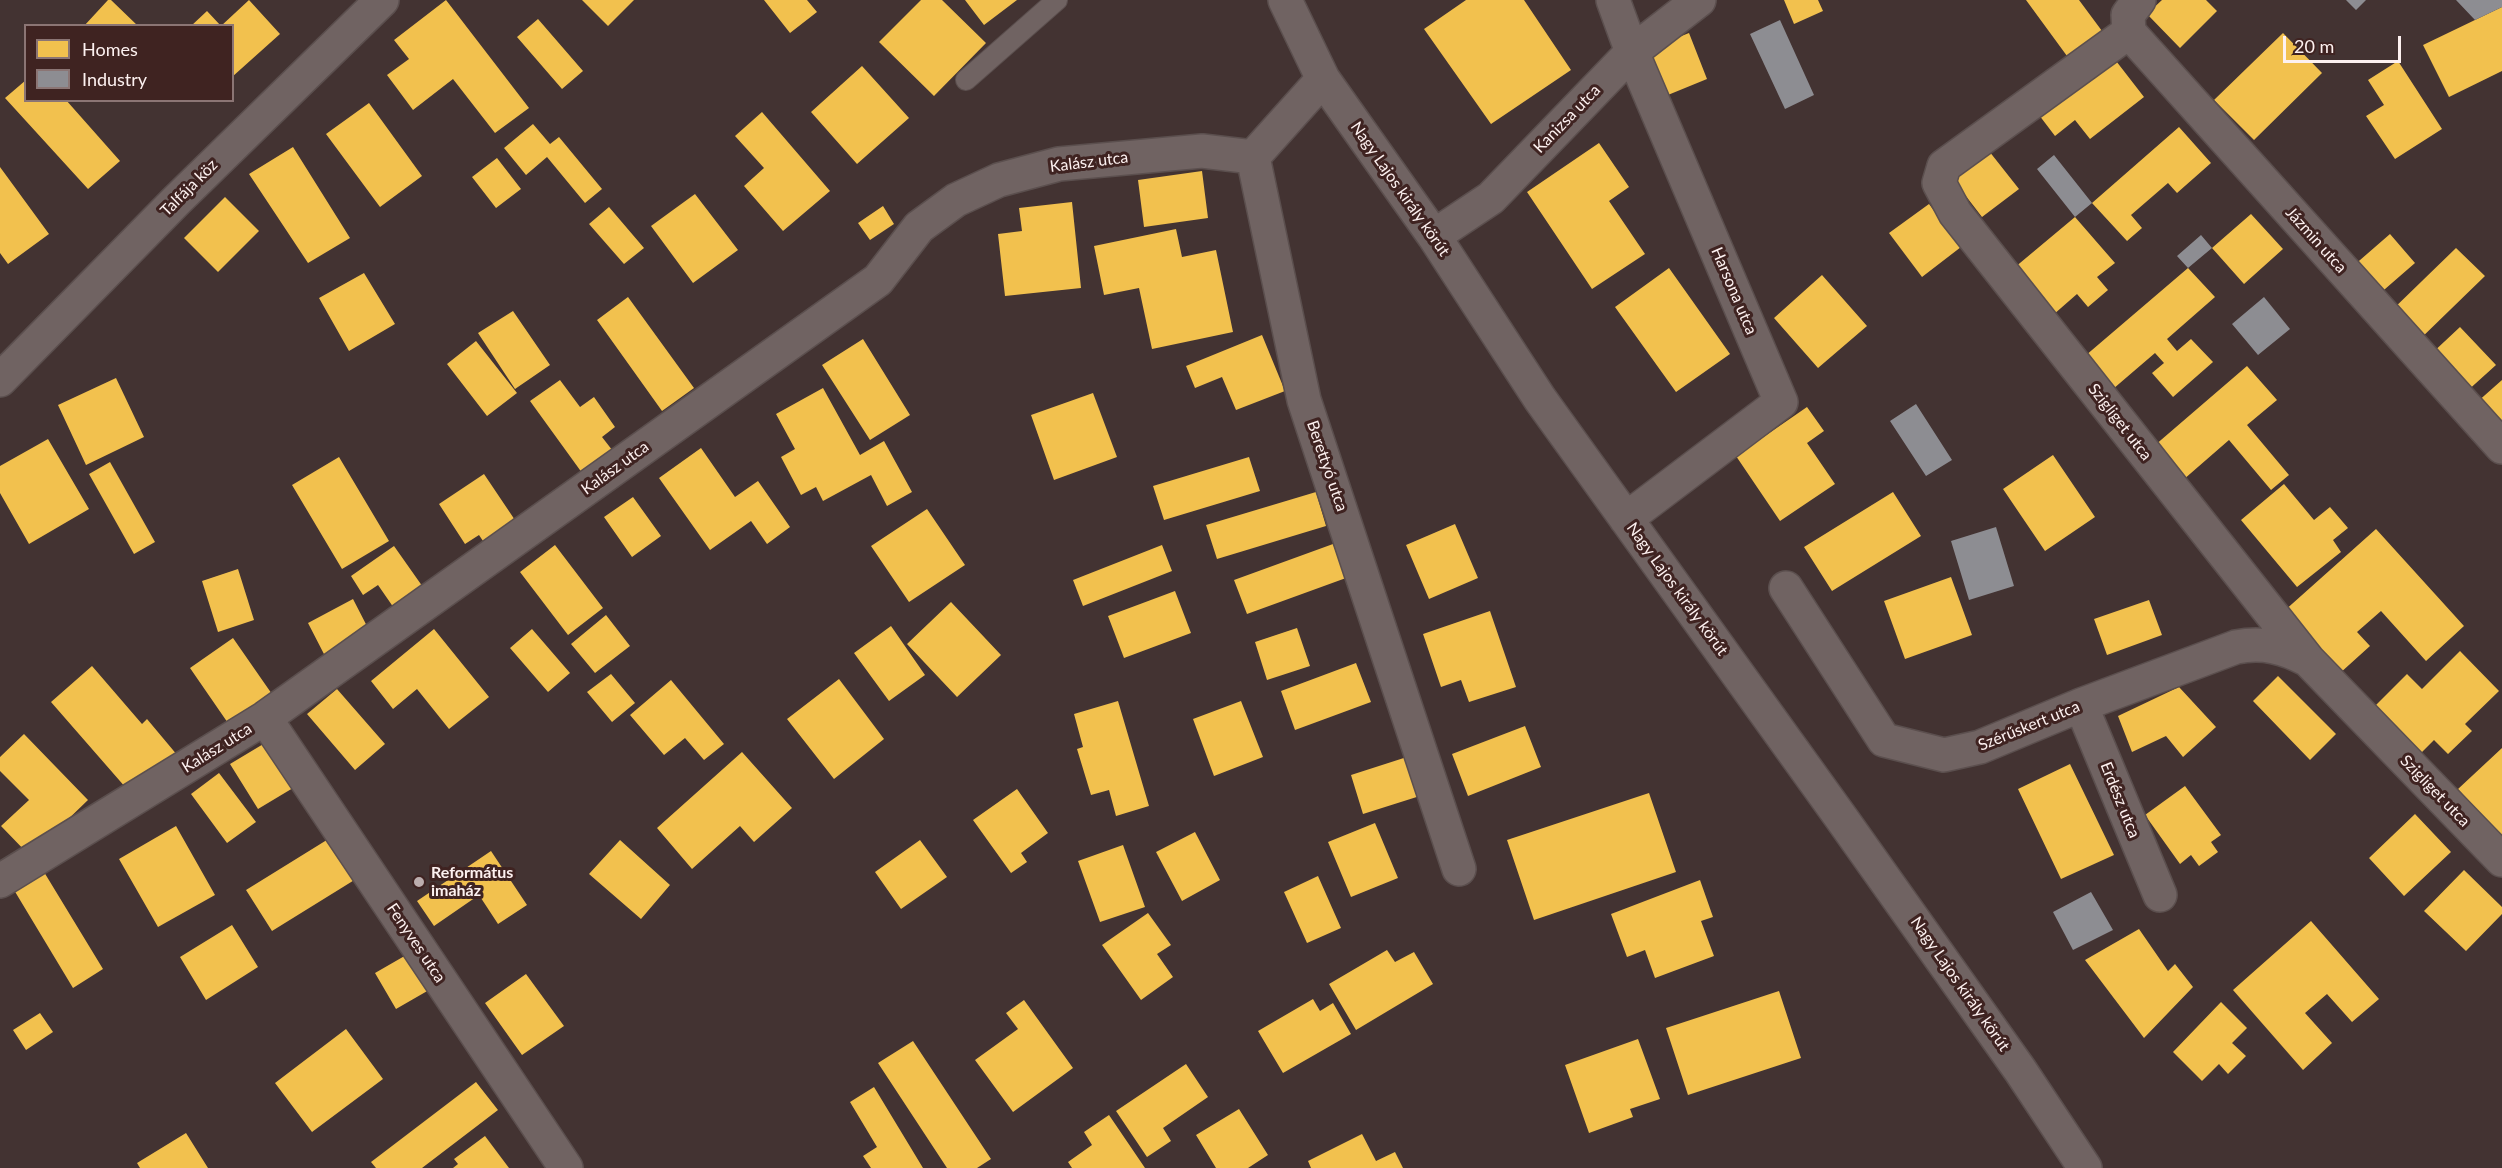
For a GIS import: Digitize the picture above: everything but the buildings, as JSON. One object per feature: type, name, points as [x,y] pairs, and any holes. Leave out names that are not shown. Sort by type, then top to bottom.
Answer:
[{"type":"street","name":"Talfája köz","points":[[0,380],[176,201],[382,0]]},
{"type":"street","name":"Nagy Lajos király körút","points":[[1285,0],[1323,79],[1434,236],[1540,399],[1884,877],[2020,1070],[2085,1168]]},
{"type":"street","name":"Harsona utca","points":[[1613,0],[1632,52],[1781,402],[1626,519]]},
{"type":"street","name":"Kanizsa utca","points":[[1434,236],[1491,198],[1632,52],[1699,0]]},
{"type":"street","points":[[2129,32],[2128,15],[2139,0]]},
{"type":"street","name":"Jázmin utca","points":[[2129,32],[2502,447]]},
{"type":"street","name":"Szigliget utca","points":[[2129,32],[1944,166],[1939,183],[1955,213],[2308,660],[2502,860]]},
{"type":"street","points":[[1253,157],[1323,79]]},
{"type":"street","name":"Kalász utca","points":[[0,881],[265,718],[878,280],[920,226],[956,200],[999,180],[1059,164],[1202,151],[1253,157]]},
{"type":"street","name":"Berettyó utca","points":[[1253,157],[1304,400],[1459,869]]},
{"type":"street","name":"Szérűskert utca","points":[[1786,588],[1884,740],[1944,755],[1980,747],[2081,705],[2236,647],[2252,644],[2269,645],[2287,649],[2308,660]]},
{"type":"street","name":"Erdész utca","points":[[2081,705],[2160,895]]},
{"type":"street","name":"Fenyves utca","points":[[265,718],[566,1168]]},
{"type":"lane","points":[[966,80],[1057,0]]},
{"type":"place","name":"Református imaház","points":[[419,882]]}]
